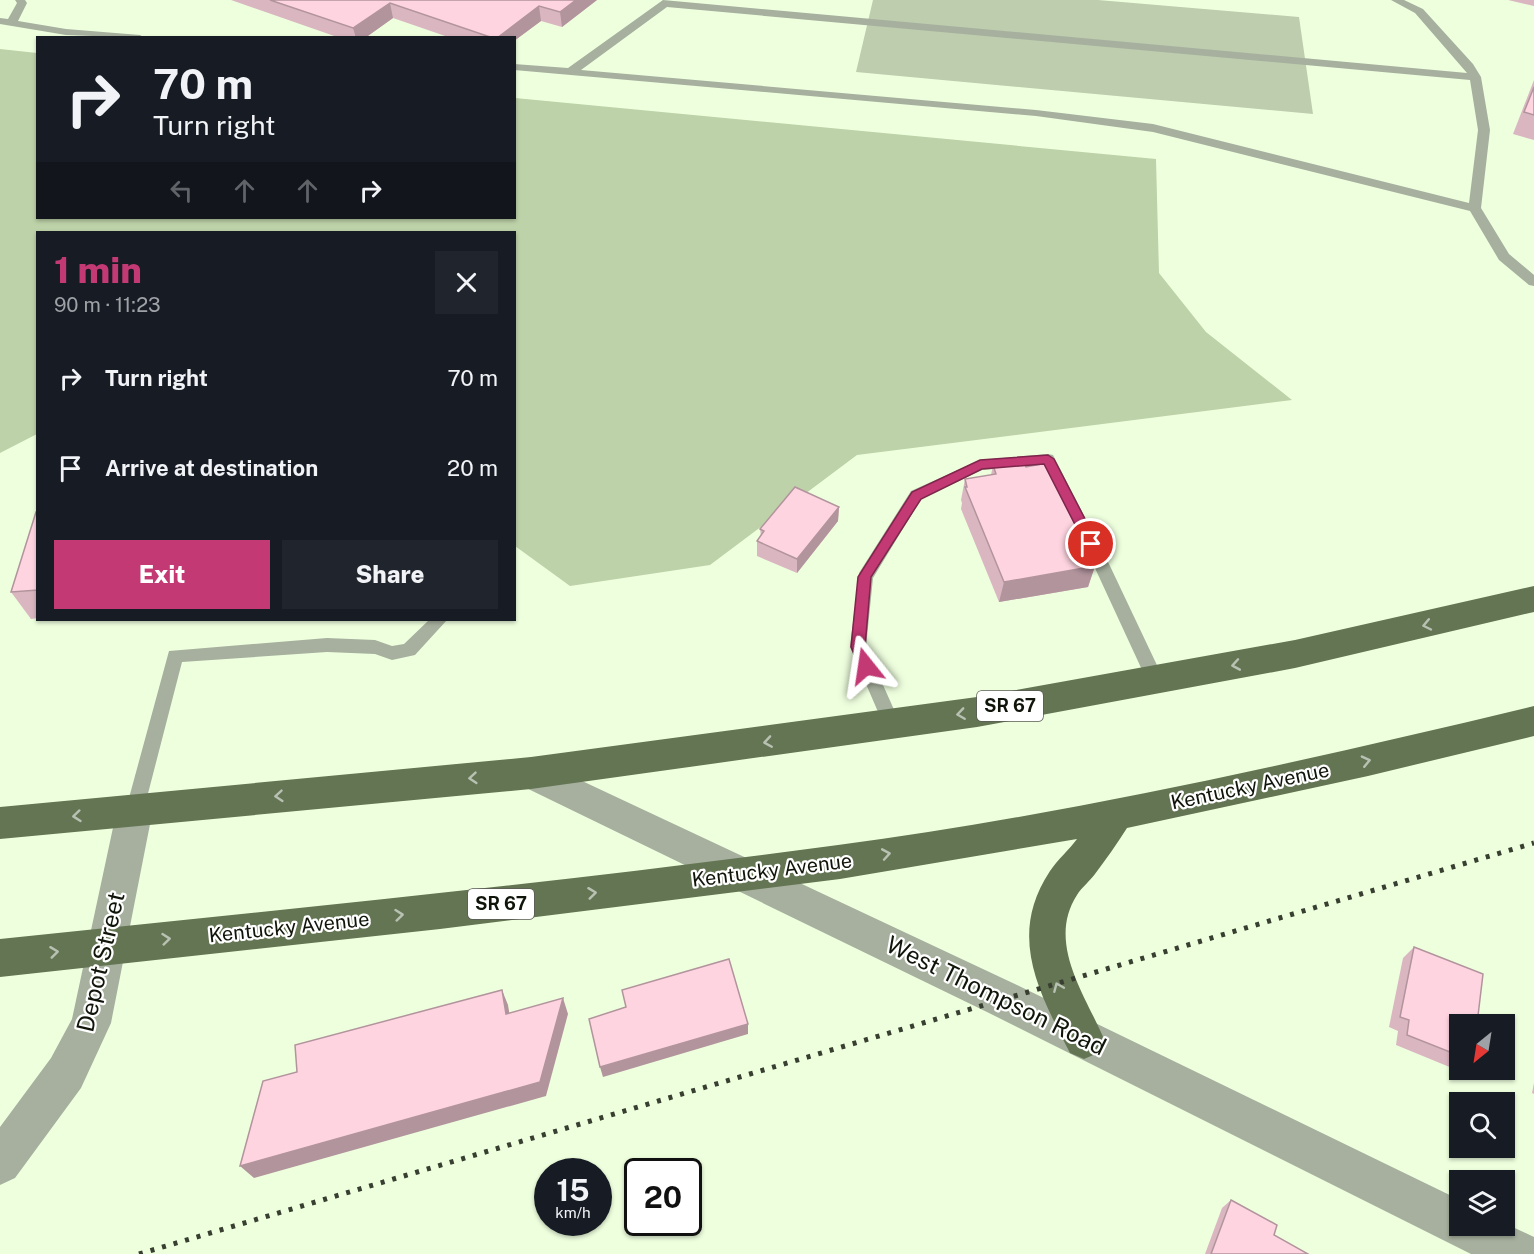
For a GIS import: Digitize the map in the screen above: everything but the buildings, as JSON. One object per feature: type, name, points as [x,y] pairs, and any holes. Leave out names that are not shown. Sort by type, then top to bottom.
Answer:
[{"type":"main road","name":"SR 67","points":[[0,824],[531,772],[977,712],[1295,654],[1534,599]]},
{"type":"main road","name":"Kentucky Avenue","points":[[0,958],[440,911],[840,862],[1065,825],[1368,761],[1534,721]]},
{"type":"main road","points":[[1084,1039],[1056,984],[1047,938],[1048,917],[1064,882],[1083,861],[1116,814]]},
{"type":"street","name":"West Thompson Road","points":[[531,772],[1084,1039],[1449,1219]]},
{"type":"street","name":"Depot Street","points":[[0,1163],[66,1073],[91,1023],[135,809]]},
{"type":"street","name":"West Thompson Road","points":[[1483,1236],[1520,1254]]},
{"type":"lane","points":[[20,0],[21,3],[6,22],[66,32],[115,36]]},
{"type":"lane","points":[[1396,0],[1419,11],[1469,66],[1474,77],[1484,130],[1475,208],[1504,257],[1534,282]]},
{"type":"lane","points":[[570,72],[667,2],[1474,77]]},
{"type":"lane","points":[[516,68],[1036,112],[1153,128],[1475,208]]},
{"type":"lane","points":[[891,723],[858,647],[865,577],[916,495],[980,465],[1048,459],[1102,566],[1155,680]]},
{"type":"lane","points":[[135,809],[174,656],[327,645],[375,647],[392,652],[409,650],[438,621]]},
{"type":"green space","points":[[873,0],[1098,0],[1299,17],[1313,114],[856,72]]},
{"type":"green space","points":[[0,49],[36,53],[36,219],[516,219],[516,98],[1156,159],[1159,273],[1206,332],[1292,400],[857,455],[710,565],[570,586],[516,547],[516,231],[36,231],[36,435],[0,453]]},
{"type":"railway","points":[[139,1254],[1534,843]]},
{"type":"route","points":[[866,666],[858,647],[865,577],[916,495],[980,465],[1048,459],[1091,544]]}]
